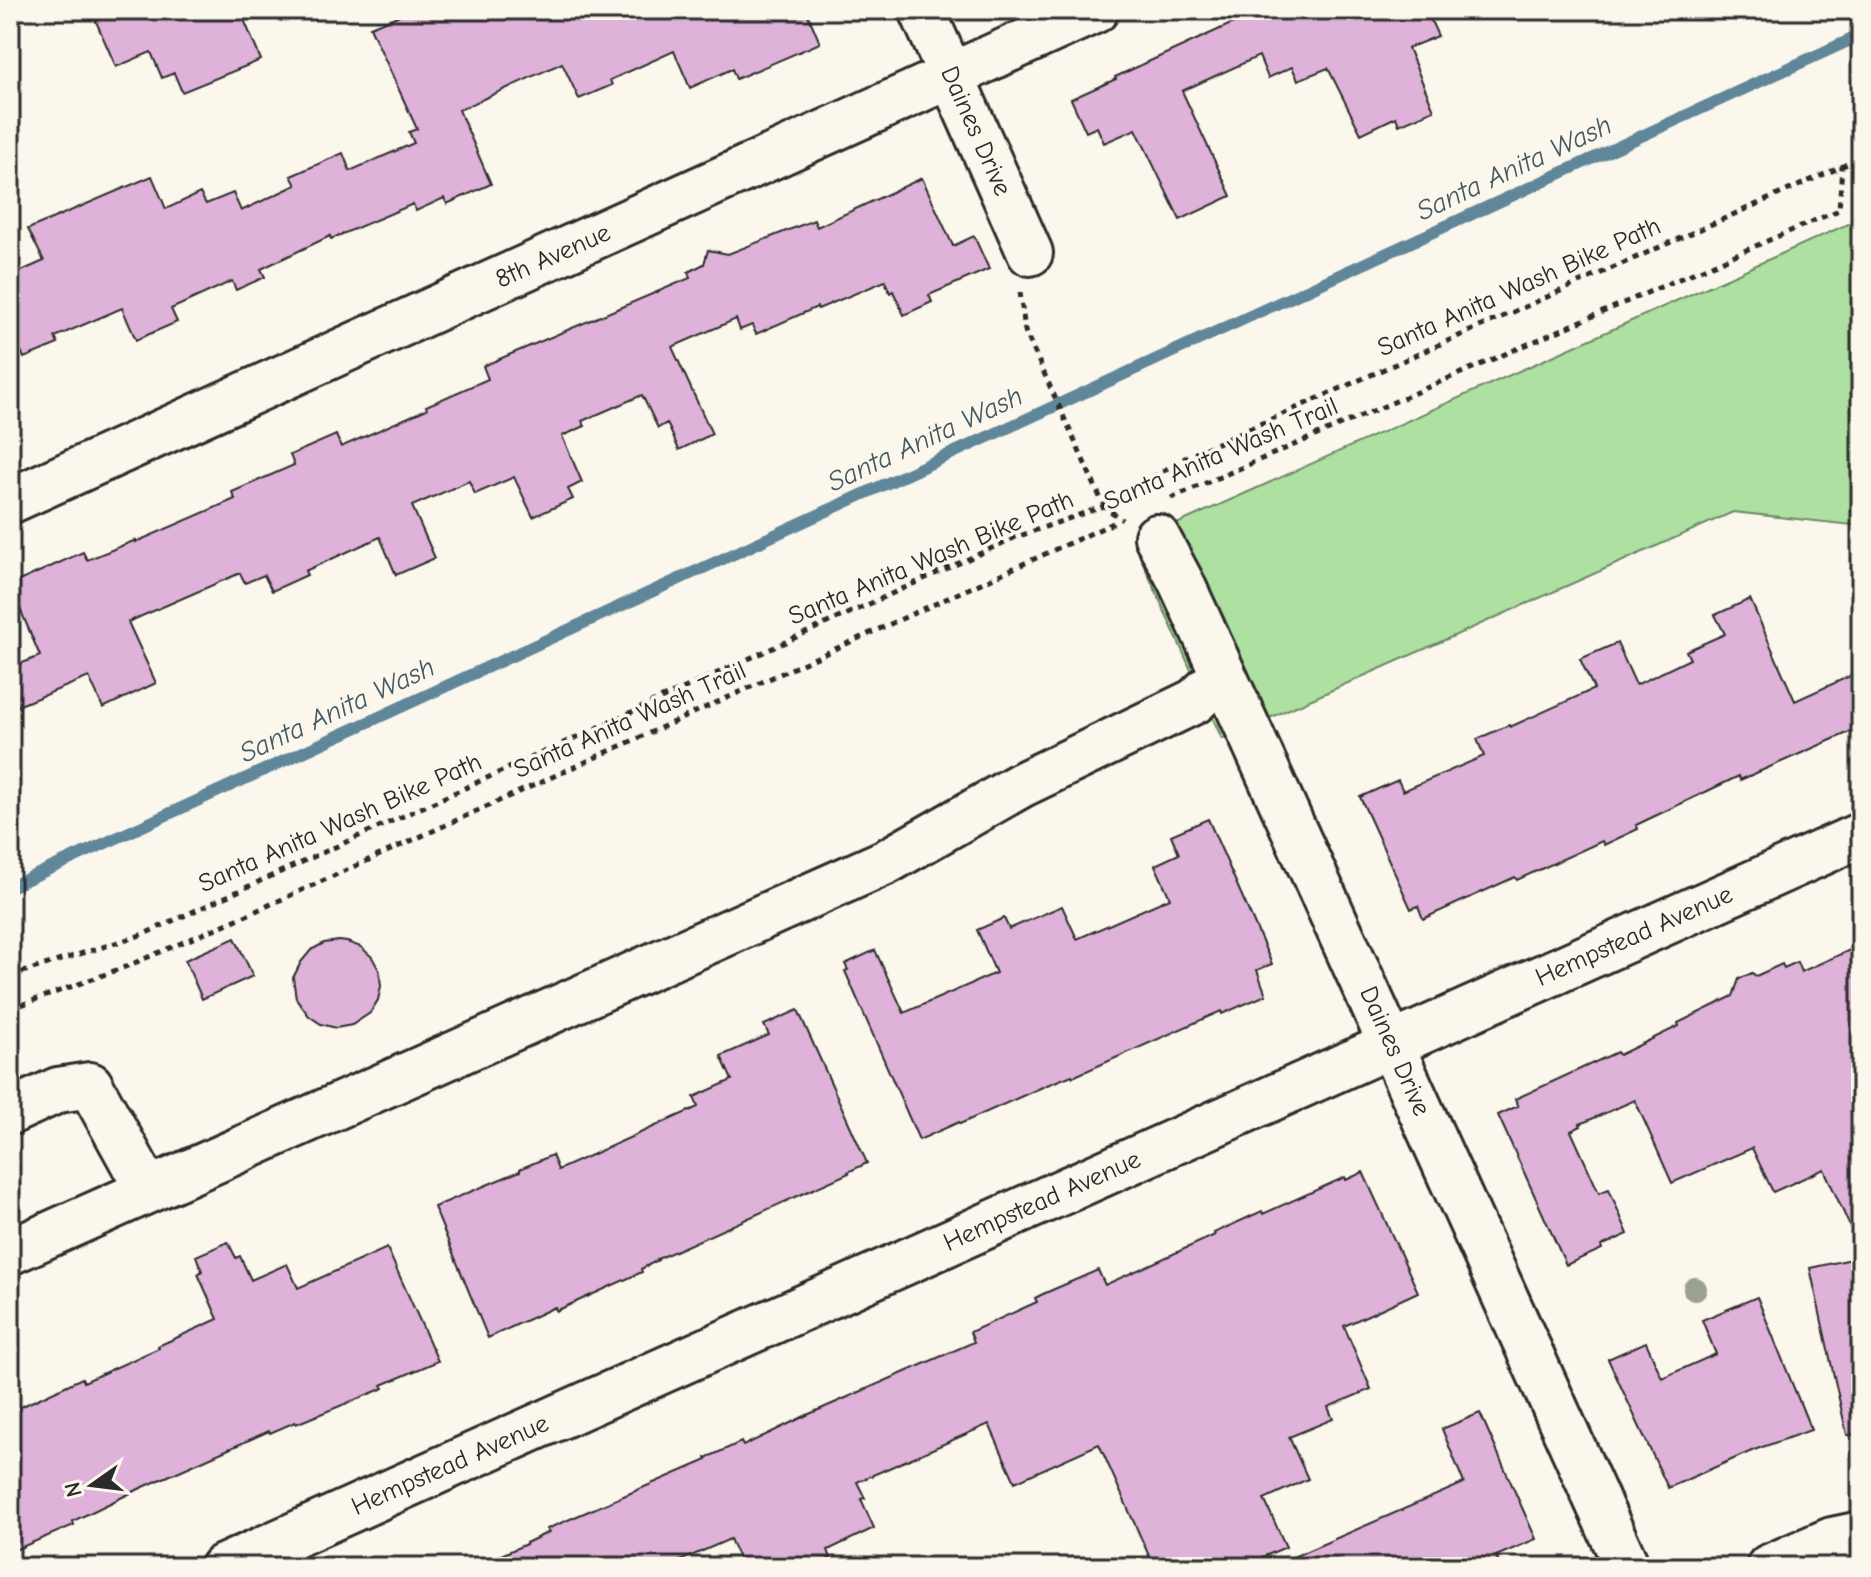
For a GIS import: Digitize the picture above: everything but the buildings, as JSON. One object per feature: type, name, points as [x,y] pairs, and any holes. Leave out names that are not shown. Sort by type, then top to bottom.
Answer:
[{"type":"street","name":"Daines Drive","points":[[922,10],[1030,253]]},
{"type":"street","name":"8th Avenue","points":[[10,501],[1096,10]]},
{"type":"street","name":"Daines Drive","points":[[1148,519],[1181,582],[1627,1567]]},
{"type":"street","points":[[10,1252],[886,862],[1021,785],[1195,701],[1223,674]]},
{"type":"street","name":"Hempstead Avenue","points":[[223,1567],[1861,835]]},
{"type":"street","points":[[10,1112],[58,1090],[90,1085],[148,1190]]},
{"type":"street","points":[[1769,1567],[1832,1540],[1861,1534]]},
{"type":"path","name":"Santa Anita Wash Bike Path","points":[[10,976],[144,934],[1014,538],[1104,506],[1190,455],[1861,158]]},
{"type":"path","name":"Santa Anita Wash Trail","points":[[10,1009],[125,967],[247,915],[1099,528],[1148,519],[1839,210],[1842,166]]},
{"type":"path","points":[[1025,331],[1099,493]]},
{"type":"green space","points":[[1861,215],[1861,526],[1733,512],[1222,739],[1134,543],[1857,220]]},
{"type":"waterway","name":"Santa Anita Wash","points":[[10,887],[1861,35]]}]
